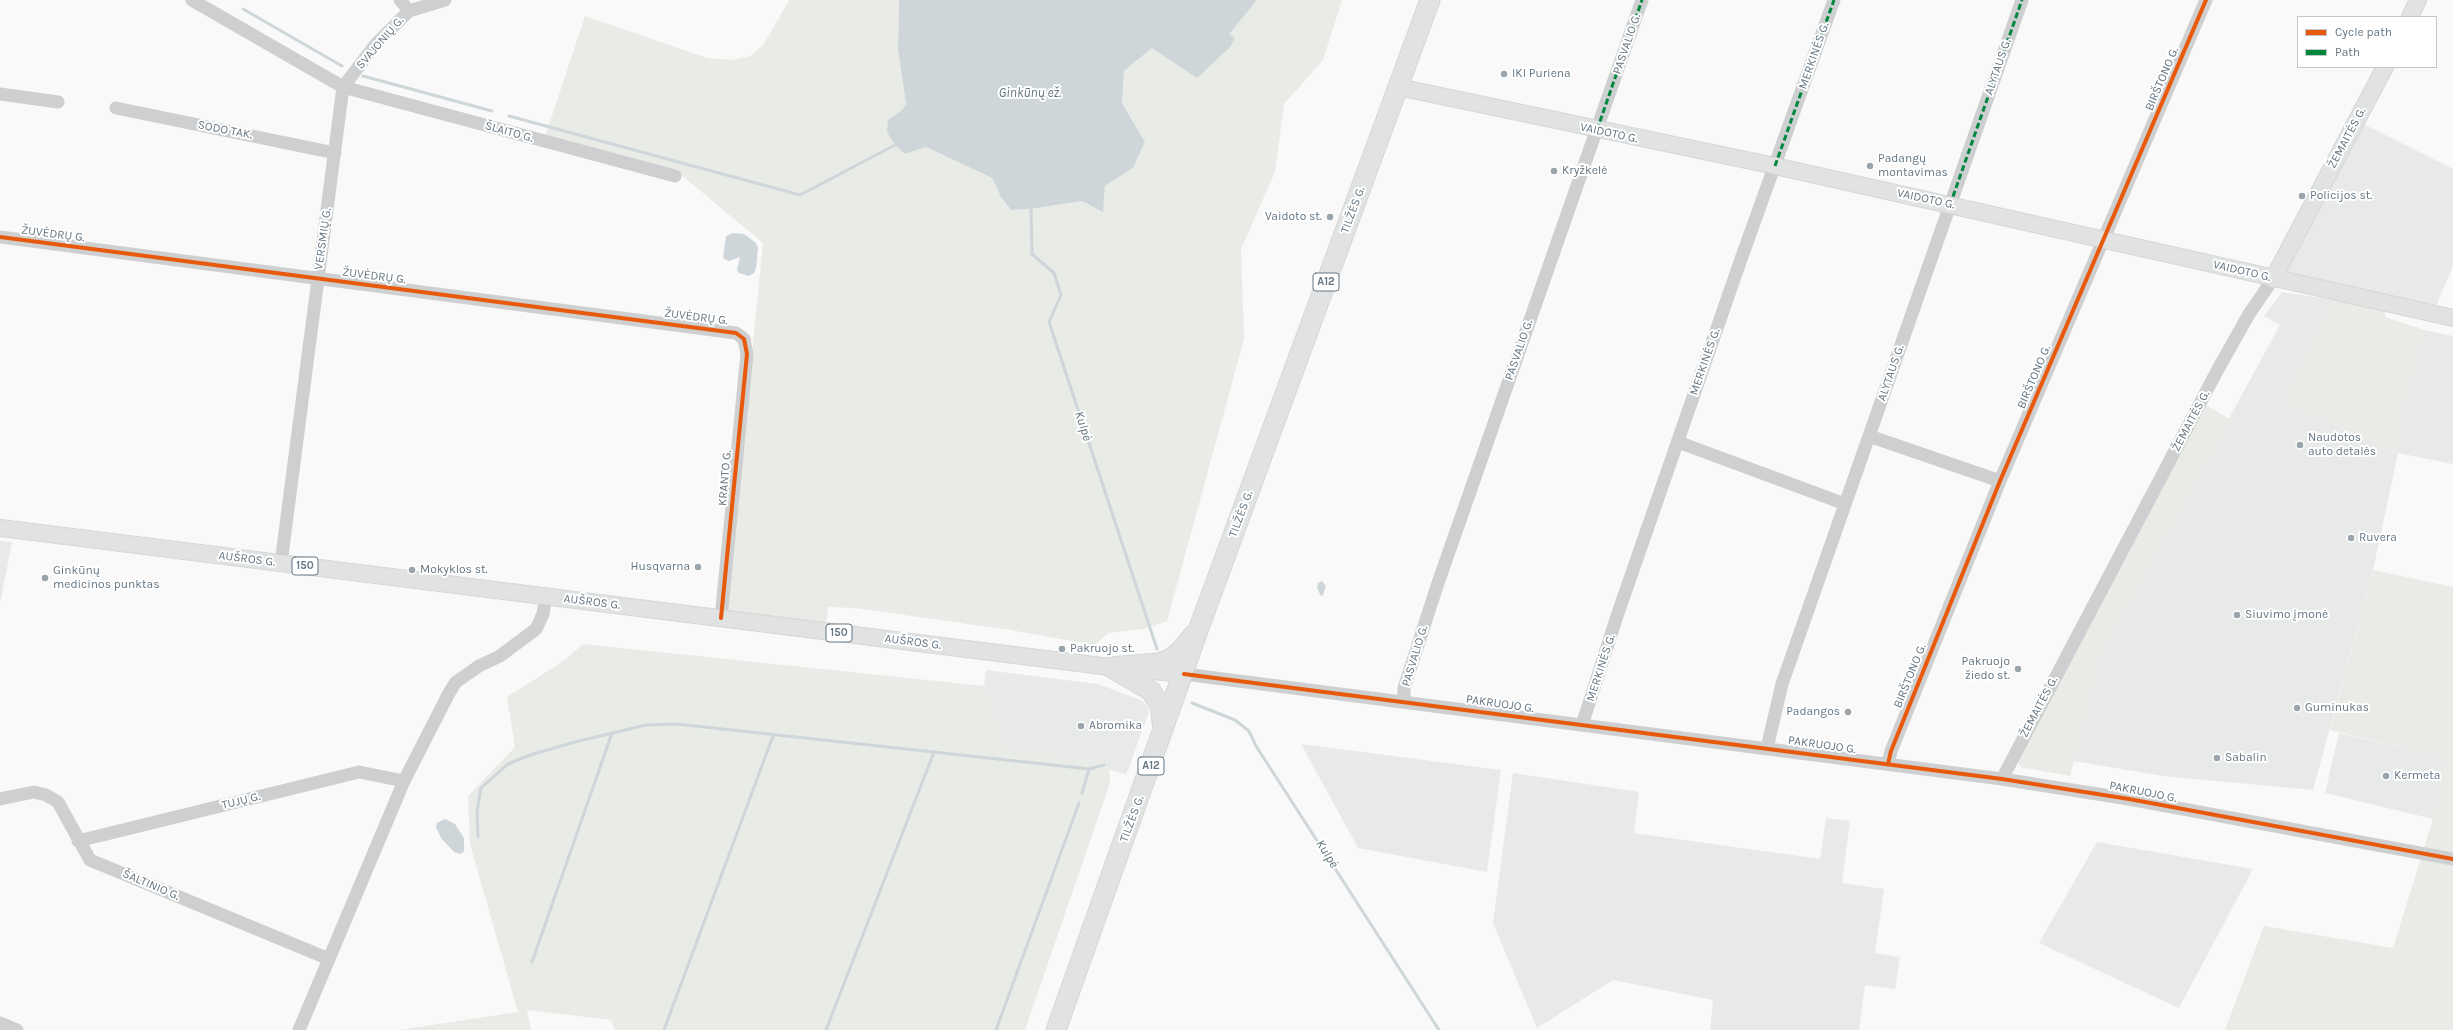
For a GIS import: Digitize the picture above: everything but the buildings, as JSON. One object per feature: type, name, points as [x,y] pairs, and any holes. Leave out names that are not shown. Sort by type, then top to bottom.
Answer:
[{"type":"highway","name":"TILŽĖS G.","points":[[1056,1030],[1184,674],[1200,625],[1430,0]]},
{"type":"highway","points":[[1110,667],[1158,663],[1170,659],[1180,651],[1200,625]]},
{"type":"highway","points":[[1110,667],[1151,691],[1160,705],[1163,732]]},
{"type":"main road","points":[[2410,16],[2418,0]]},
{"type":"main road","name":"ŽEMAITĖS G.","points":[[2273,279],[2384,68]]},
{"type":"main road","name":"VAIDOTO G.","points":[[1398,87],[1775,166],[2104,239],[2273,279],[2453,318]]},
{"type":"main road","name":"AUŠROS G.","points":[[0,528],[1110,667],[1184,674]]},
{"type":"street","points":[[192,0],[343,87]]},
{"type":"street","points":[[400,0],[409,11]]},
{"type":"street","name":"SVAJONIŲ G.","points":[[343,87],[376,44],[409,11],[445,0]]},
{"type":"street","name":"PASVALIO G.","points":[[1404,701],[1404,688],[1437,586],[1598,130],[1642,0]]},
{"type":"street","name":"MERKINĖS G.","points":[[1582,725],[1678,442],[1834,0]]},
{"type":"street","name":"ALYTAUS G.","points":[[1767,748],[1782,684],[2022,0]]},
{"type":"street","name":"BIRŠTONO G.","points":[[1888,764],[1891,751],[2000,481],[2206,0]]},
{"type":"street","name":"VERSMIŲ G.","points":[[281,563],[343,87]]},
{"type":"street","name":"ŠLAITO G.","points":[[343,87],[675,176]]},
{"type":"street","points":[[0,94],[58,102]]},
{"type":"street","name":"SODO TAK.","points":[[116,108],[335,153]]},
{"type":"street","name":"ŽUVĖDRŲ G.","points":[[0,238],[730,331],[744,339]]},
{"type":"street","name":"ŽEMAITĖS G.","points":[[2002,779],[2214,377],[2249,314],[2273,279]]},
{"type":"street","name":"KRANTO G.","points":[[721,618],[746,354],[744,339]]},
{"type":"street","points":[[1869,436],[2000,481]]},
{"type":"street","points":[[1678,442],[1845,504]]},
{"type":"street","points":[[299,1030],[404,781],[456,682],[479,666],[500,656],[536,629],[543,614],[546,596]]},
{"type":"street","name":"PAKRUOJO G.","points":[[1184,674],[1404,701],[2002,779],[2130,799],[2453,859]]},
{"type":"street","name":"TUJŲ G.","points":[[78,842],[359,772],[404,781]]},
{"type":"street","name":"ŠALTINIO G.","points":[[0,799],[34,792],[46,795],[58,802],[78,842],[90,860],[329,959]]},
{"type":"street","points":[[0,1023],[17,1030]]},
{"type":"shaded area","points":[[789,0],[899,0],[898,50],[906,104],[902,110],[888,121],[905,154],[926,147],[992,178],[1001,197],[1011,210],[1031,209],[1082,201],[1103,211],[1105,186],[1133,168],[1145,142],[1122,103],[1124,71],[1152,48],[1228,34],[1257,0],[1342,0],[1323,60],[1284,104],[1275,172],[1241,249],[1244,339],[1167,621],[1143,629],[1108,633],[1095,645],[1010,630],[855,608],[828,607],[826,625],[726,614],[763,243],[680,174],[545,137],[585,16],[707,58],[732,60],[751,56],[764,44]]},
{"type":"shaded area","points":[[2357,121],[2453,169],[2453,266],[2433,313],[2273,279]]},
{"type":"shaded area","points":[[2282,292],[2333,300],[2283,401],[2398,453],[2373,570],[2313,790],[2163,776],[2073,761],[2100,655],[2280,325],[2264,316]]},
{"type":"shaded area","points":[[2333,300],[2385,311],[2385,317],[2424,330],[2404,402],[2398,453],[2283,401]]},
{"type":"shaded area","points":[[2424,330],[2453,336],[2453,464],[2398,453],[2404,402]]},
{"type":"shaded area","points":[[2201,402],[2231,420],[2100,655],[2070,776],[2020,767],[2018,761]]},
{"type":"shaded area","points":[[0,541],[12,542],[0,604]]},
{"type":"shaded area","points":[[2373,570],[2453,587],[2453,1030],[2225,1030],[2264,926],[2393,948],[2433,819],[2447,758],[2330,730]]},
{"type":"shaded area","points":[[583,644],[984,686],[1005,750],[1103,762],[1109,769],[1110,783],[1025,1030],[615,1030],[611,1020],[527,1010],[531,1030],[399,1030],[518,1012],[470,844],[468,796],[515,747],[507,697],[565,660]]},
{"type":"shaded area","points":[[986,670],[1098,684],[1143,701],[1149,709],[1148,715],[1126,775],[1109,769],[1103,762],[1005,750],[984,686]]},
{"type":"shaded area","name":"Kermeta","points":[[2339,733],[2447,758],[2433,819],[2325,793]]},
{"type":"shaded area","points":[[1301,744],[1501,770],[1487,872],[1358,848]]},
{"type":"shaded area","points":[[1513,773],[1639,792],[1634,833],[1820,859],[1826,818],[1850,821],[1842,883],[1884,889],[1875,953],[1900,957],[1895,989],[1865,985],[1859,1030],[1710,1030],[1713,1000],[1613,980],[1537,1028],[1493,923]]},
{"type":"shaded area","points":[[2097,842],[2253,869],[2179,1008],[2039,943]]},
{"type":"water","name":"Ginkūnų ež.","points":[[899,0],[1257,0],[1229,34],[1235,38],[1230,47],[1197,78],[1152,48],[1124,71],[1122,103],[1145,142],[1133,168],[1105,186],[1103,212],[1082,201],[1031,209],[1011,210],[1001,197],[992,178],[926,147],[905,154],[895,145],[887,132],[888,120],[902,110],[906,104],[898,50]]},
{"type":"water","points":[[733,233],[744,234],[756,243],[758,248],[756,268],[754,273],[749,276],[739,273],[737,270],[740,257],[729,261],[723,258],[726,236]]},
{"type":"water","points":[[1322,581],[1326,586],[1323,595],[1321,596],[1317,588],[1318,583]]},
{"type":"water","points":[[445,819],[455,824],[464,838],[464,852],[460,854],[454,852],[441,838],[436,827],[437,823]]},
{"type":"waterway","points":[[243,9],[342,66]]},
{"type":"waterway","points":[[363,76],[492,111]]},
{"type":"waterway","points":[[509,116],[800,195],[895,145]]},
{"type":"waterway","name":"Kulpė","points":[[1031,207],[1032,254],[1054,273],[1061,295],[1049,322],[1157,649]]},
{"type":"waterway","name":"Kulpė","points":[[1192,703],[1235,720],[1249,731],[1256,746],[1439,1030]]},
{"type":"waterway","points":[[478,837],[477,812],[481,788],[508,764],[530,755],[575,742],[646,725],[677,724],[1089,769]]},
{"type":"waterway","points":[[532,962],[612,733]]},
{"type":"waterway","points":[[664,1030],[773,736]]},
{"type":"waterway","points":[[826,1030],[934,752]]},
{"type":"waterway","points":[[1082,793],[1089,769],[1104,765]]},
{"type":"waterway","points":[[996,1030],[1079,803]]},
{"type":"marked path","points":[[1597,130],[1642,0]]},
{"type":"marked path","points":[[1775,166],[1834,0]]},
{"type":"marked path","points":[[1950,205],[2022,0]]},
{"type":"cycle path","points":[[1888,764],[1891,751],[2000,481],[2206,0]]},
{"type":"cycle path","points":[[0,237],[736,333],[744,339],[747,354],[721,618]]},
{"type":"cycle path","points":[[1184,674],[2002,779],[2129,799],[2453,859]]},
{"type":"place","name":"IKI Puriena","points":[[1504,74]]},
{"type":"place","name":"Padangų montavimas","points":[[1870,166]]},
{"type":"place","name":"Kryžkelė","points":[[1554,171]]},
{"type":"place","name":"Policijos st.","points":[[2302,196]]},
{"type":"place","name":"Vaidoto st.","points":[[1330,217]]},
{"type":"place","name":"Naudotos auto detalės","points":[[2300,445]]},
{"type":"place","name":"Ruvera","points":[[2351,538]]},
{"type":"place","name":"Husqvarna","points":[[698,567]]},
{"type":"place","name":"Mokyklos st.","points":[[412,570]]},
{"type":"place","name":"Ginkūnų medicinos punktas","points":[[45,578]]},
{"type":"place","name":"Siuvimo įmonė","points":[[2237,615]]},
{"type":"place","name":"Pakruojo st.","points":[[1062,649]]},
{"type":"place","name":"Pakruojo žiedo st.","points":[[2018,669]]},
{"type":"place","name":"Guminukas","points":[[2297,708]]},
{"type":"place","name":"Padangos","points":[[1848,712]]},
{"type":"place","name":"Abromika","points":[[1081,726]]},
{"type":"place","name":"Sabalin","points":[[2217,758]]},
{"type":"place","name":"Kermeta","points":[[2386,776]]}]
